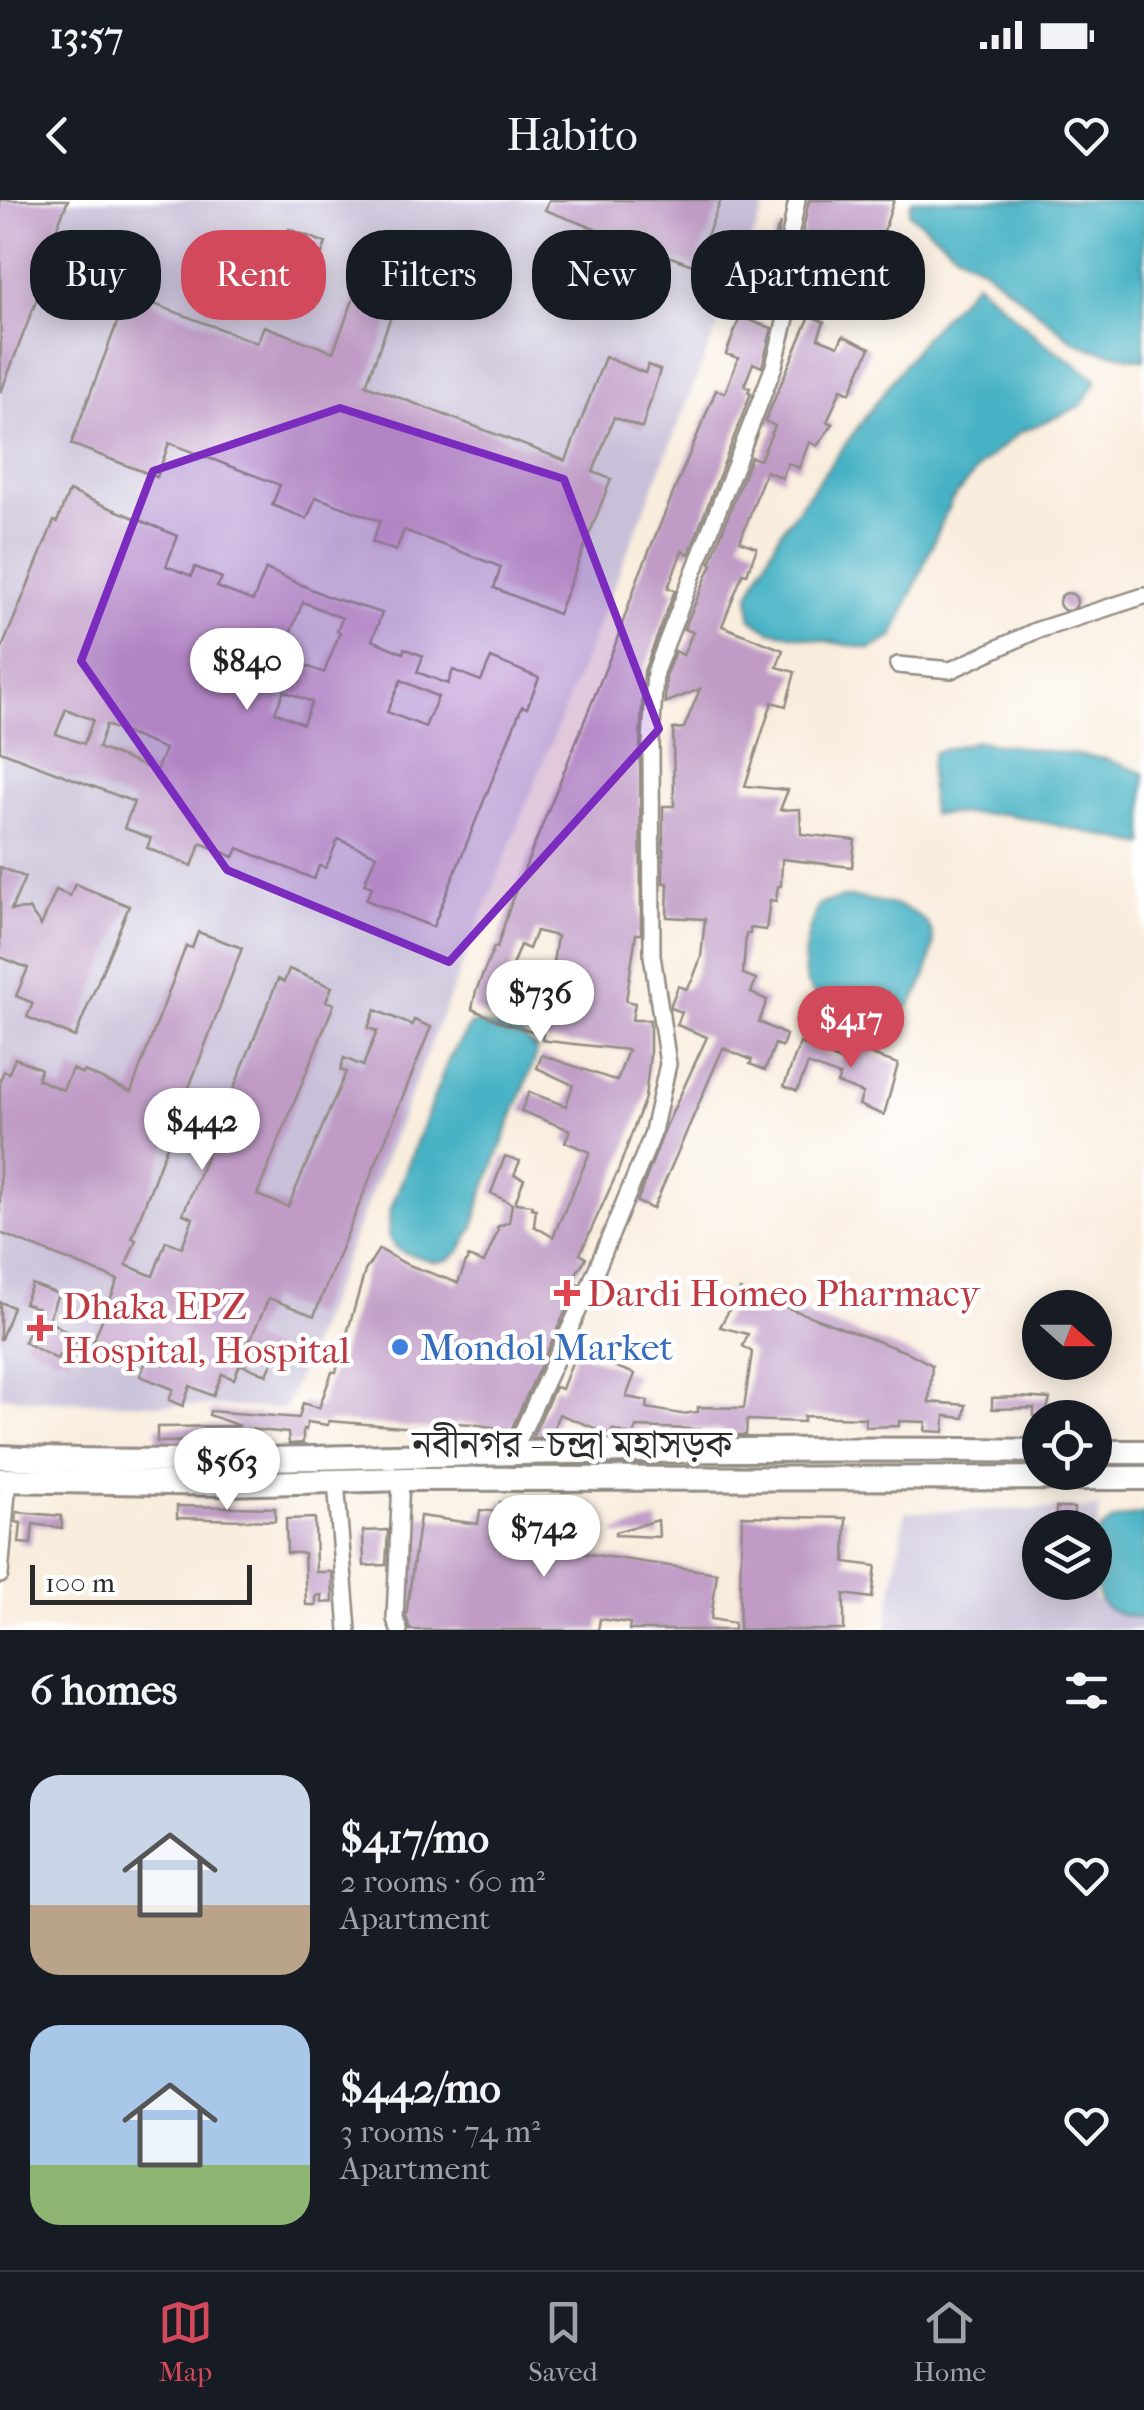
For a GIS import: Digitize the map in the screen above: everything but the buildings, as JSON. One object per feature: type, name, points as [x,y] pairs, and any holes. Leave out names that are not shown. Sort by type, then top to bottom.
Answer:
[{"type":"highway","name":"নবীনগর - চন্দ্রা মহাসড়ক","points":[[0,1457],[195,1462],[512,1454],[1022,1451]]},
{"type":"highway","points":[[1112,1452],[1144,1452]]},
{"type":"highway","name":"নবীনগর - চন্দ্রা মহাসড়ক","points":[[4,1480],[224,1484],[401,1479],[1144,1478]]},
{"type":"street","points":[[512,1454],[590,1285],[652,1136],[668,1064],[652,955],[651,743],[655,672],[774,366],[789,306],[783,273],[797,200]]},
{"type":"street","points":[[898,665],[950,670],[1035,631],[1144,596]]},
{"type":"street","points":[[399,1630],[395,1618],[401,1479]]},
{"type":"street","points":[[0,1575],[4,1480]]},
{"type":"street","points":[[336,1481],[348,1630]]},
{"type":"highlighted area","points":[[340,408],[564,479],[659,729],[449,962],[227,870],[81,661],[153,471]]},
{"type":"shaded area","points":[[0,200],[768,200],[756,230],[691,230],[691,320],[720,320],[285,1409],[0,1396]]},
{"type":"shaded area","points":[[1099,1508],[1022,1510],[1022,1600],[1094,1600],[1144,1606],[1144,1630],[886,1630],[905,1512]]},
{"type":"water","points":[[912,200],[1144,200],[1144,360],[1092,349],[1072,340],[909,213]]},
{"type":"water","points":[[976,282],[1040,339],[1095,378],[1096,383],[1080,407],[1020,432],[982,464],[951,501],[893,637],[870,649],[770,631],[751,619],[749,594],[780,533],[925,336]]},
{"type":"water","points":[[977,741],[1106,759],[1144,773],[1144,845],[1006,814],[931,814],[930,768],[934,752]]},
{"type":"water","points":[[848,897],[908,910],[919,916],[932,933],[924,980],[914,1000],[898,1018],[886,1019],[833,1002],[808,986],[805,950],[819,904]]},
{"type":"water","points":[[471,1024],[520,1034],[536,1049],[535,1059],[482,1196],[474,1227],[460,1251],[448,1260],[435,1262],[395,1247],[388,1236],[390,1211],[448,1060]]},
{"type":"water","points":[[1144,1513],[1144,1619],[1119,1614],[1100,1600],[1112,1600],[1113,1520]]},
{"type":"place","name":"Dardi Homeo Pharmacy","points":[[567,1293]]},
{"type":"place","name":"Dhaka EPZ Hospital, Hospital","points":[[40,1328]]},
{"type":"place","name":"Mondol Market","points":[[400,1347]]}]
